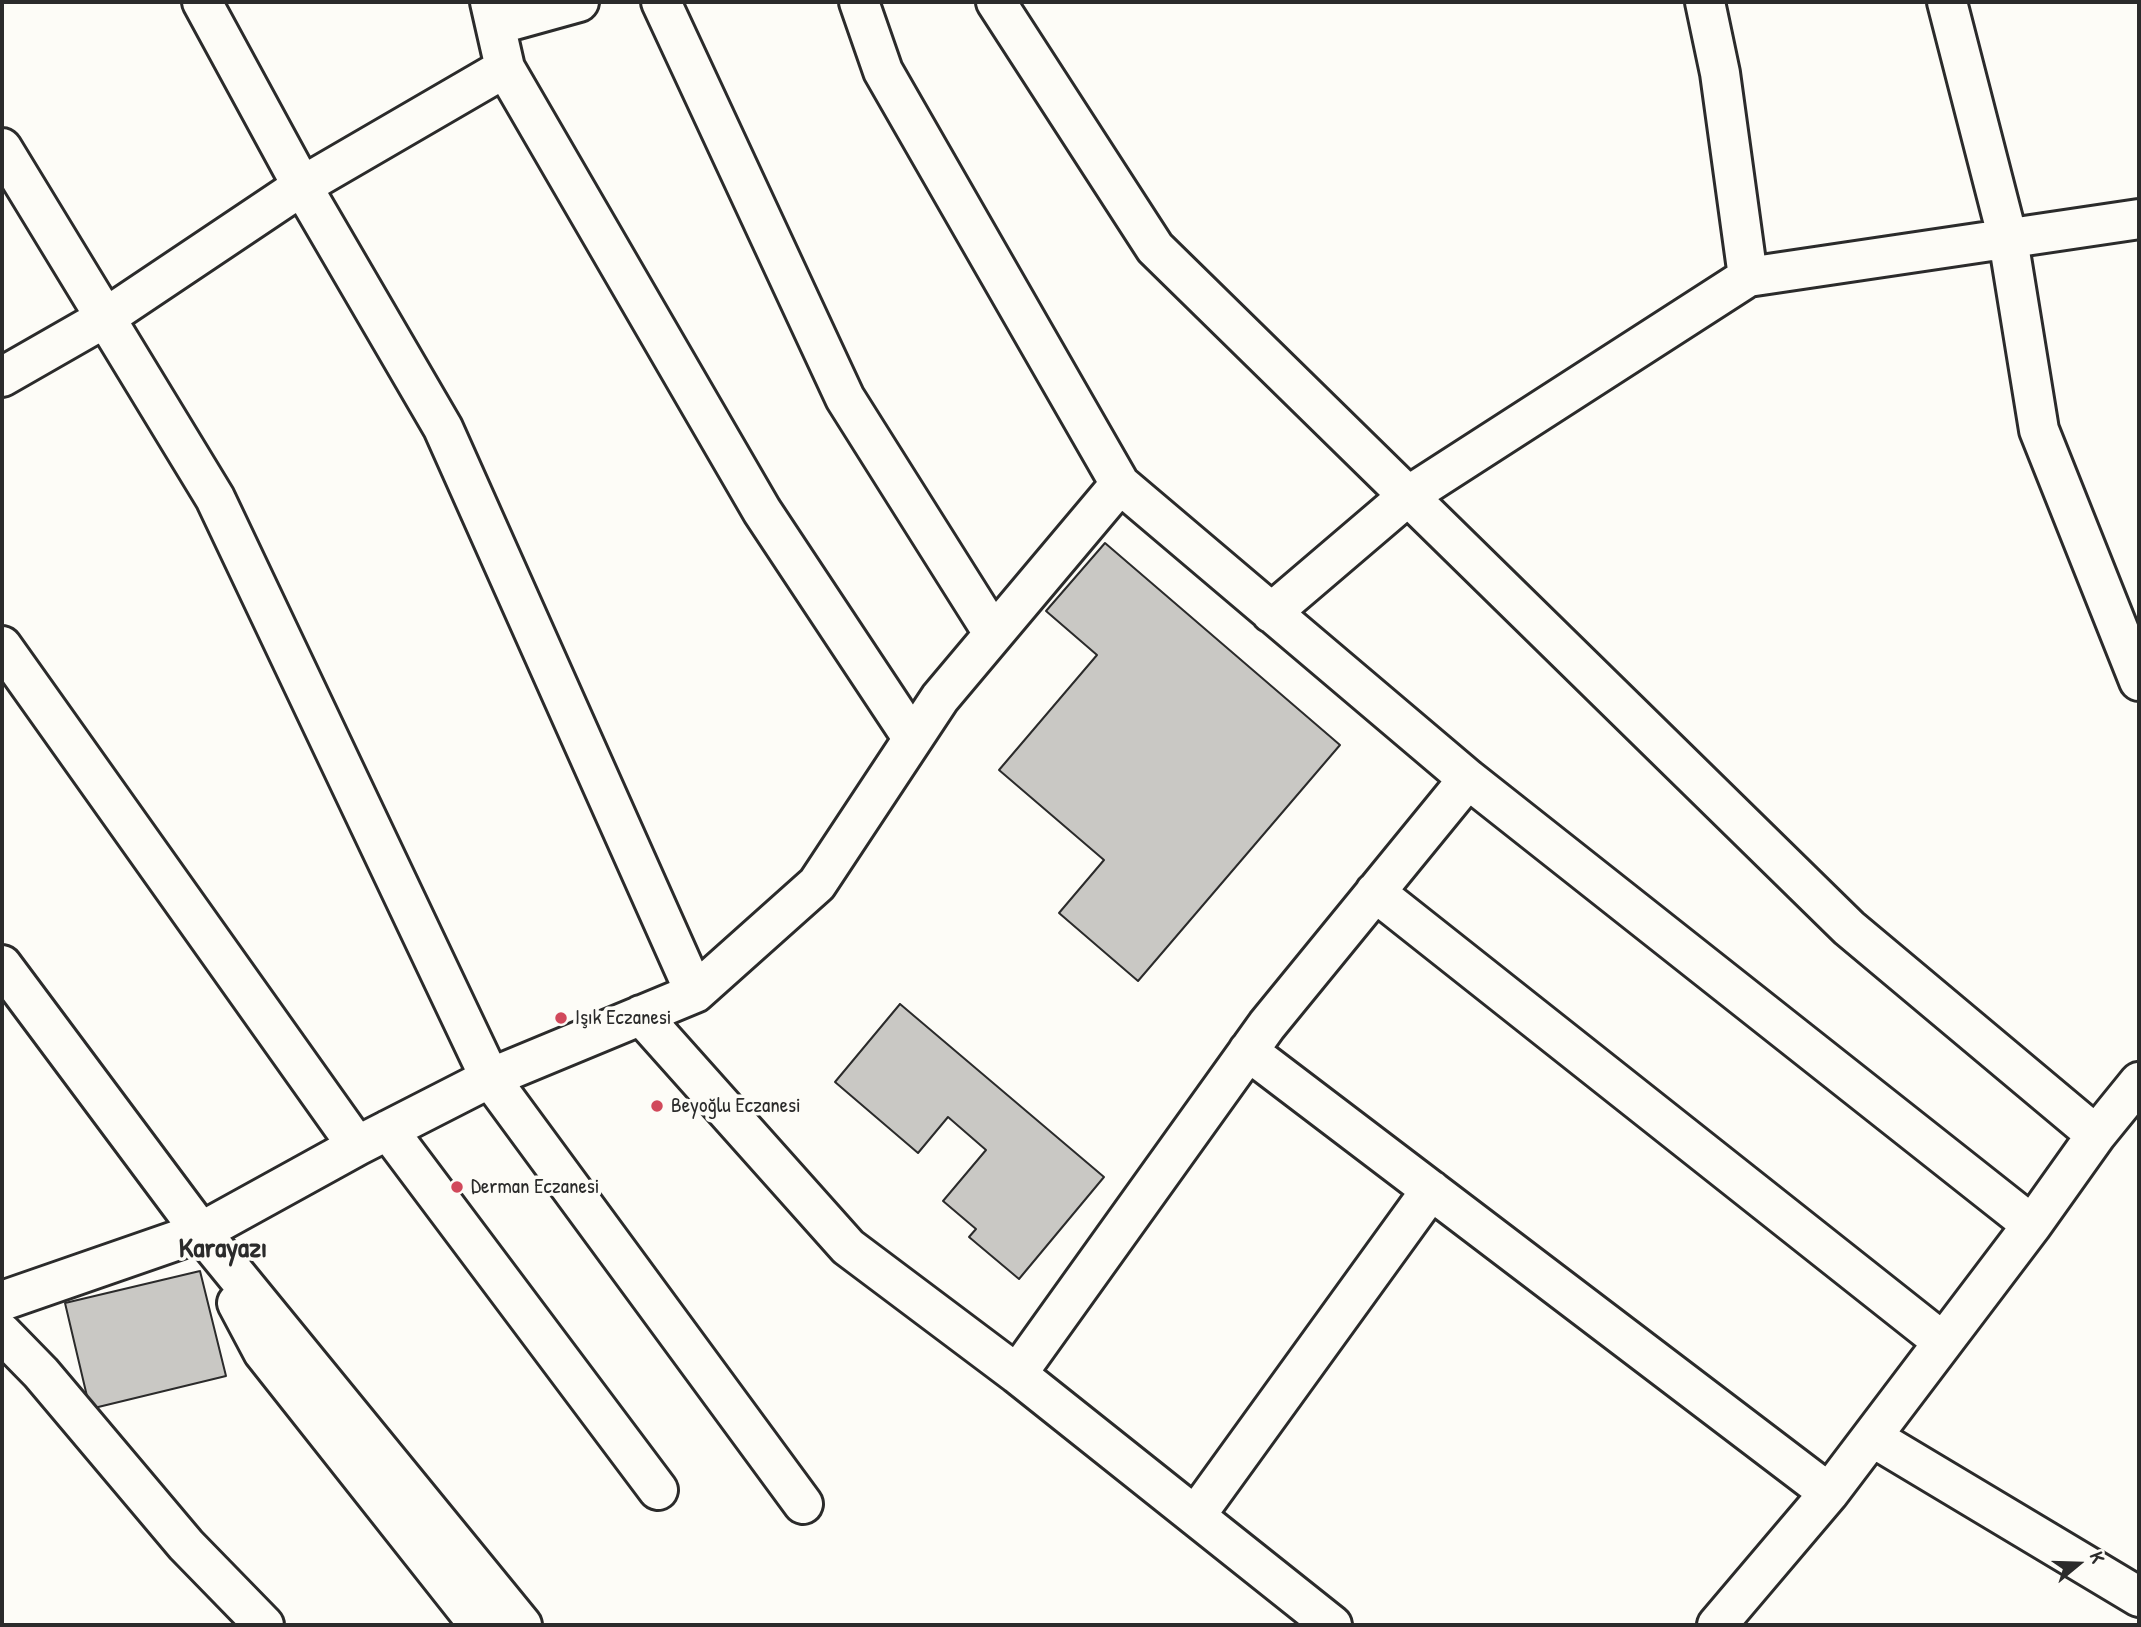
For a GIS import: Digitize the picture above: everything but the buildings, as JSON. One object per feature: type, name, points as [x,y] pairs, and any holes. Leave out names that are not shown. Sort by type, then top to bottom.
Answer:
[{"type":"street","points":[[202,2],[302,186],[443,428],[695,993]]},
{"type":"street","points":[[579,2],[493,13],[505,68],[762,511],[913,739]]},
{"type":"street","points":[[662,2],[845,398],[993,633]]},
{"type":"street","points":[[859,2],[883,71],[1120,484],[1468,779],[2032,1225]]},
{"type":"street","points":[[996,2],[1155,248],[1849,928],[2096,1135]]},
{"type":"street","points":[[1705,2],[1720,73],[1748,278]]},
{"type":"street","points":[[1947,2],[2007,239],[2039,430],[2139,681]]},
{"type":"street","points":[[2,377],[105,318],[302,186],[505,68]]},
{"type":"street","points":[[2,148],[215,498],[489,1078],[803,1504]]},
{"type":"street","points":[[1271,612],[1408,496],[1748,278],[2139,219]]},
{"type":"street","points":[[2,1301],[201,1233],[372,1138],[489,1078],[695,993],[817,884],[940,698],[1120,484]]},
{"type":"street","points":[[2,646],[372,1138],[658,1490]]},
{"type":"street","points":[[1017,1374],[1266,1025],[1468,779]]},
{"type":"street","points":[[1375,892],[1943,1342]]},
{"type":"street","points":[[2,965],[201,1233],[522,1625]]},
{"type":"street","points":[[641,1015],[848,1247],[1017,1374],[1332,1625]]},
{"type":"street","points":[[1248,1051],[1829,1493]]},
{"type":"street","points":[[1717,1625],[1829,1493],[2032,1225],[2096,1135],[2139,1082]]},
{"type":"street","points":[[1196,1515],[1431,1191]]},
{"type":"street","points":[[201,1233],[263,1352],[479,1625]]},
{"type":"street","points":[[2,1333],[41,1373],[186,1545],[264,1625]]},
{"type":"street","points":[[1872,1437],[2139,1597]]},
{"type":"place","name":"Işık Eczanesi","points":[[561,1018]]},
{"type":"place","name":"Beyoğlu Eczanesi","points":[[657,1106]]},
{"type":"place","name":"Derman Eczanesi","points":[[457,1187]]},
{"type":"district","name":"Karayazı","points":[[223,1250]]}]
